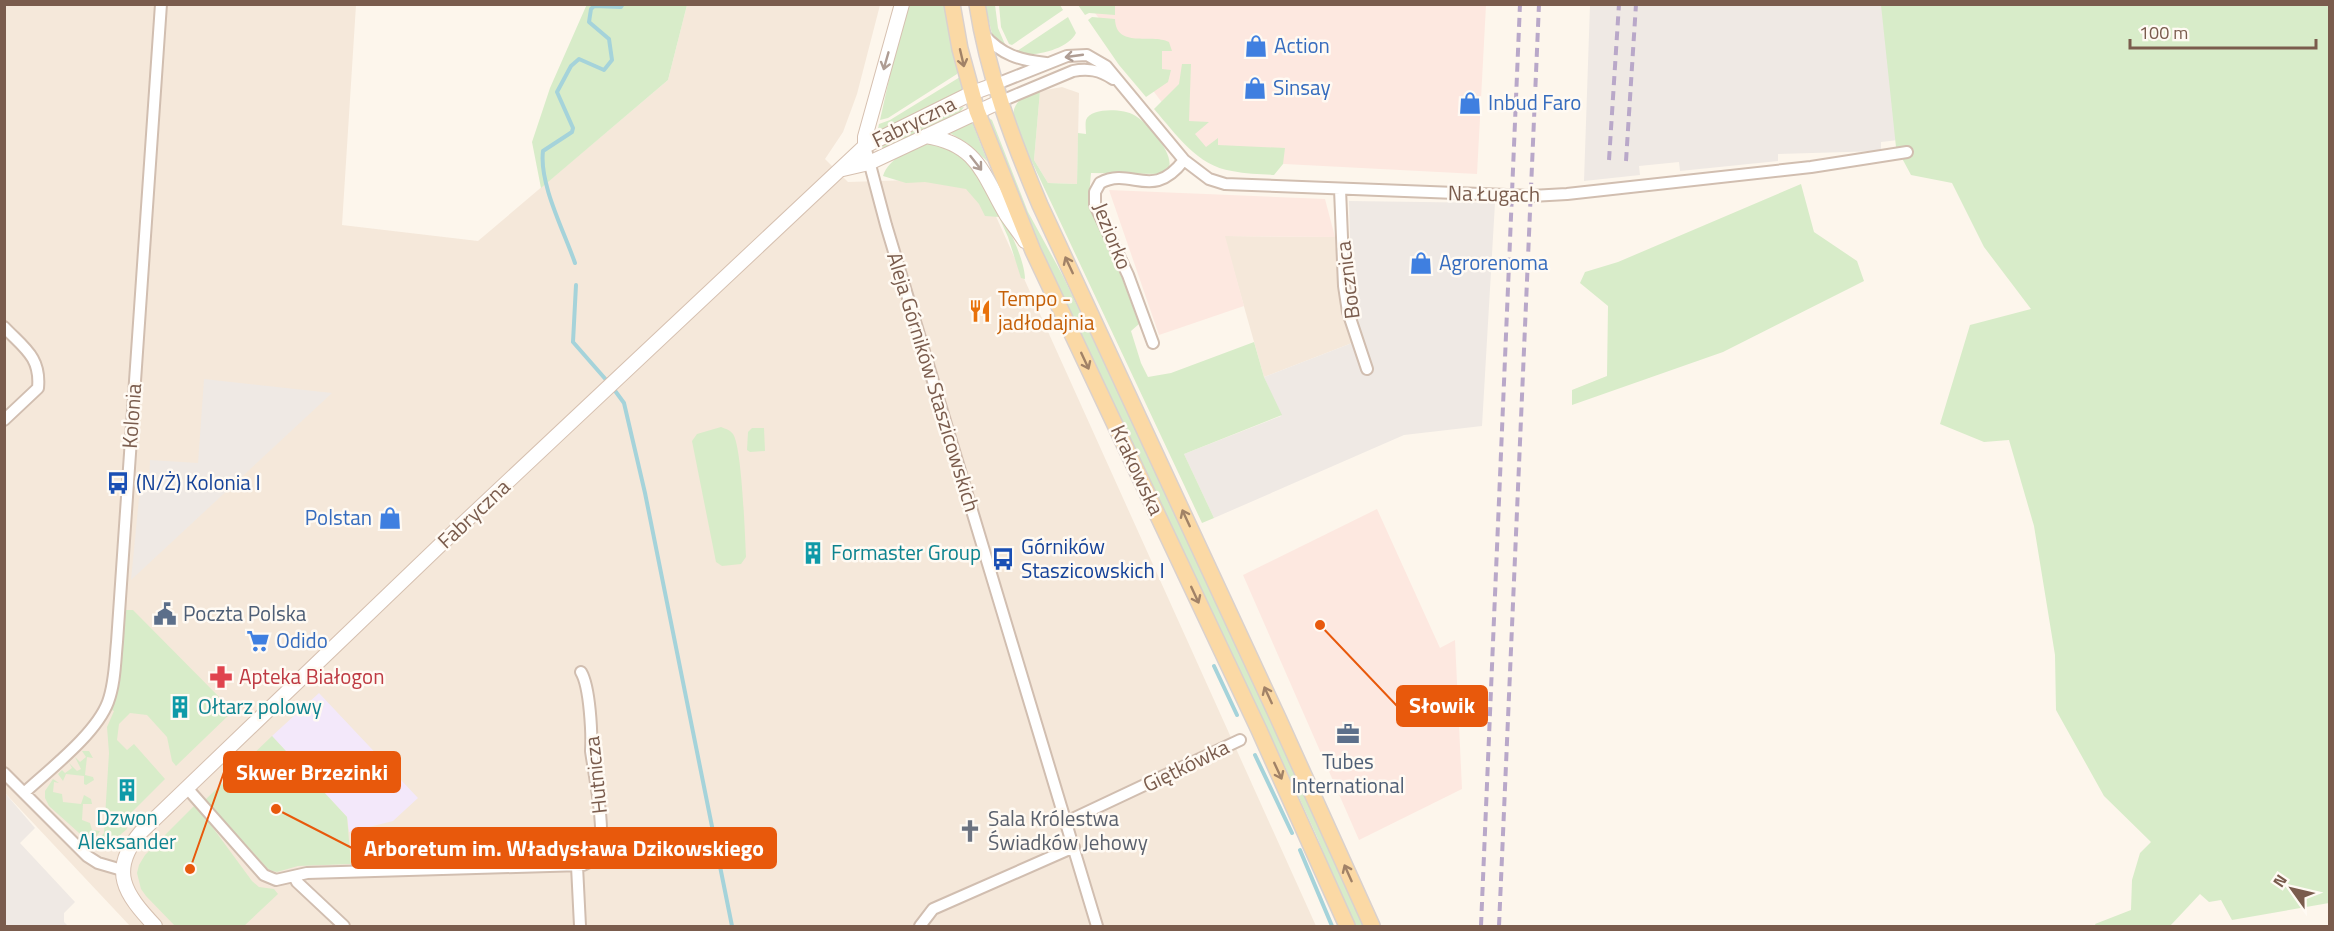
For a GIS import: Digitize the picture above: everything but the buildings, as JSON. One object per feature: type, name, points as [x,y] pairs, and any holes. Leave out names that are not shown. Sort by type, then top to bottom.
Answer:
[{"type":"main road","points":[[865,146],[865,137],[902,4]]},
{"type":"main road","name":"Krakowska","points":[[952,4],[960,49],[977,111],[1033,251],[1264,741],[1347,927]]},
{"type":"main road","name":"Krakowska","points":[[977,4],[981,32],[999,102],[1040,205],[1264,687],[1372,927]]},
{"type":"main road","name":"Fabryczna","points":[[122,870],[123,860],[133,841],[187,788],[865,146],[972,93],[994,85]]},
{"type":"main road","name":"Fabryczna","points":[[841,170],[870,163],[999,102]]},
{"type":"main road","points":[[926,136],[951,141],[970,155],[988,179],[1006,214],[1033,251]]},
{"type":"main road","points":[[122,870],[124,886],[132,901],[155,927]]},
{"type":"street","name":"Kolonia","points":[[24,793],[89,732],[102,716],[111,692],[117,642],[161,4]]},
{"type":"street","name":"Na Ługach","points":[[981,32],[997,48],[1008,55],[1049,63]]},
{"type":"street","name":"Na Ługach","points":[[994,85],[1066,56],[1087,55],[1106,66],[1184,160],[1209,179],[1225,184],[1523,196],[1567,194],[1811,166],[1908,152]]},
{"type":"street","name":"Na Ługach","points":[[999,102],[1072,71],[1090,68],[1101,72],[1120,85]]},
{"type":"street","name":"Aleja Górników Staszicowskich","points":[[865,146],[886,225],[1097,927]]},
{"type":"street","name":"Jeziorko","points":[[1153,343],[1128,275],[1095,205],[1095,192],[1100,183],[1111,179],[1159,181],[1176,171],[1184,160]]},
{"type":"street","name":"Bocznica","points":[[1340,189],[1344,286],[1348,312],[1367,369]]},
{"type":"street","points":[[4,327],[32,355],[39,373],[38,388],[4,420]]},
{"type":"street","name":"Hutnicza","points":[[577,866],[595,859],[599,853],[601,838],[591,751],[592,736],[585,681],[581,672]]},
{"type":"street","name":"Giętkówka","points":[[1066,822],[1240,740]]},
{"type":"street","points":[[4,773],[91,860],[122,870]]},
{"type":"street","points":[[187,788],[264,874],[276,880],[294,876],[346,872],[577,866],[580,927]]},
{"type":"street","points":[[920,927],[933,909],[1074,847]]},
{"type":"street","points":[[294,876],[297,882],[344,927]]},
{"type":"shaded area","points":[[5,5],[356,5],[342,225],[478,241],[668,80],[687,5],[880,5],[857,94],[843,132],[825,159],[848,182],[974,178],[994,212],[1316,926],[130,926],[5,793]]},
{"type":"shaded area","points":[[1089,5],[1486,5],[1477,174],[1205,160]]},
{"type":"shaded area","points":[[1590,5],[1883,5],[1898,140],[1881,142],[1881,151],[1778,154],[1778,161],[1680,171],[1679,162],[1639,166],[1640,175],[1584,181]]},
{"type":"shaded area","points":[[1062,87],[1079,93],[1077,184],[1048,183],[1034,160],[1040,91]]},
{"type":"shaded area","points":[[1109,190],[1325,199],[1335,237],[1225,236],[1244,306],[1159,335]]},
{"type":"shaded area","points":[[1349,201],[1495,203],[1482,426],[1404,435],[1214,518],[1184,454],[1281,416],[1264,377],[1352,343],[1362,336],[1352,303]]},
{"type":"shaded area","points":[[1224,236],[1335,237],[1340,303],[1352,343],[1264,377]]},
{"type":"shaded area","points":[[204,379],[332,393],[131,580],[139,498],[149,484],[150,460],[198,463]]},
{"type":"shaded area","points":[[1377,509],[1440,648],[1455,640],[1462,789],[1359,840],[1243,575]]},
{"type":"shaded area","points":[[319,693],[418,798],[393,821],[349,832],[347,817],[272,736]]},
{"type":"shaded area","points":[[5,793],[35,828],[20,843],[75,902],[64,913],[64,922],[68,926],[5,926]]},
{"type":"green space","points":[[587,4],[687,5],[668,80],[541,188],[532,142],[550,88]]},
{"type":"green space","points":[[909,5],[945,5],[958,72],[888,118],[880,120],[892,66]]},
{"type":"green space","points":[[985,5],[995,5],[998,28],[1007,49],[992,34]]},
{"type":"green space","points":[[999,5],[1060,5],[1063,10],[1012,45],[1009,44],[1001,27]]},
{"type":"green space","points":[[1078,5],[1115,5],[1115,15],[1089,13],[1085,15]]},
{"type":"green space","points":[[1881,5],[2329,5],[2329,903],[2232,920],[2221,900],[2209,902],[2200,894],[2170,926],[2096,926],[2095,924],[2131,910],[2132,880],[2140,853],[2151,842],[2104,796],[2056,710],[2055,655],[2034,526],[2009,440],[1984,442],[1940,424],[1970,325],[2031,309],[1984,247],[1952,183],[1911,175],[1896,147]]},
{"type":"green space","points":[[1068,17],[1076,33],[1065,44],[1039,53],[1014,53]]},
{"type":"green space","points":[[1092,17],[1115,19],[1121,34],[1128,37],[1169,42],[1172,51],[1162,51],[1162,69],[1171,70],[1168,82],[1146,97],[1119,65],[1088,20]]},
{"type":"green space","points":[[1182,64],[1191,64],[1189,121],[1209,122],[1195,134],[1206,147],[1218,138],[1218,145],[1285,148],[1283,164],[1274,175],[1237,172],[1208,163],[1188,148],[1154,109],[1179,84]]},
{"type":"green space","points":[[960,77],[963,90],[882,131],[878,129],[879,124],[890,120]]},
{"type":"green space","points":[[1040,91],[1034,160],[1048,183],[1077,184],[1078,133],[1086,134],[1086,120],[1094,113],[1116,111],[1134,115],[1152,131],[1164,146],[1169,167],[1162,174],[1091,173],[1089,196],[1091,209],[1121,275],[1139,324],[1131,331],[1148,377],[1171,373],[1254,342],[1264,377],[1282,415],[1184,454],[1214,518],[1202,523],[1016,132],[1013,115],[1019,101]]},
{"type":"green space","points":[[964,107],[960,112],[883,149],[880,146],[956,108]]},
{"type":"green space","points":[[989,118],[992,120],[1028,212],[1063,276],[1315,809],[1364,926],[1354,926],[1282,760],[1020,204],[996,143]]},
{"type":"green space","points":[[972,122],[987,161],[967,143],[950,133]]},
{"type":"green space","points":[[932,143],[948,146],[961,155],[986,187],[1017,248],[1025,279],[1021,278],[999,217],[985,216],[979,204],[966,189],[925,182],[906,183],[883,176],[896,158],[910,150]]},
{"type":"green space","points":[[1801,184],[1814,232],[1857,261],[1864,281],[1723,352],[1572,405],[1572,390],[1607,376],[1608,306],[1580,283],[1585,272],[1618,262]]},
{"type":"green space","points":[[721,427],[733,434],[739,456],[746,557],[741,564],[722,566],[716,562],[692,441],[697,434]]},
{"type":"green space","points":[[752,428],[764,428],[765,451],[750,452],[747,450],[748,432]]},
{"type":"green space","points":[[125,610],[133,610],[233,711],[176,766],[172,761],[167,737],[147,715],[130,713],[119,724],[117,740],[127,750],[134,744],[165,779],[125,819],[127,829],[105,848],[94,845],[104,833],[109,753],[107,727],[114,711],[112,710],[119,679]]},
{"type":"green space","points":[[272,736],[347,817],[351,864],[298,866],[277,872],[269,870],[205,800]]},
{"type":"green space","points":[[82,751],[89,751],[93,758],[87,757],[85,775],[93,777],[94,780],[86,785],[84,776],[66,774],[63,781],[58,774],[62,770],[65,773],[72,768],[69,763],[77,771],[81,769],[75,757],[80,762],[86,757]]},
{"type":"green space","points":[[53,779],[59,783],[54,782],[53,792],[62,794],[63,802],[81,804],[84,795],[91,799],[92,804],[83,804],[82,820],[90,823],[92,830],[100,831],[93,842],[89,842],[49,806],[45,798],[45,791]]},
{"type":"green space","points":[[194,806],[202,813],[252,881],[259,887],[274,889],[278,894],[244,926],[175,926],[141,889],[137,873],[145,855]]},
{"type":"waterway","points":[[575,263],[548,193],[543,151],[572,132],[573,128],[557,92],[571,66],[579,59],[604,70],[612,60],[609,39],[589,22],[591,9],[594,6],[621,7],[623,4]]},
{"type":"waterway","points":[[576,285],[573,342],[608,382]]},
{"type":"waterway","points":[[613,388],[624,403],[645,493],[732,926]]},
{"type":"waterway","points":[[1214,666],[1237,715]]},
{"type":"waterway","points":[[1255,755],[1292,833]]},
{"type":"waterway","points":[[1300,850],[1332,926]]},
{"type":"railway","points":[[1481,926],[1520,4]]},
{"type":"railway","points":[[1499,926],[1539,4]]},
{"type":"railway","points":[[1609,160],[1619,4]]},
{"type":"railway","points":[[1626,161],[1636,4]]},
{"type":"place","name":"Action","points":[[1256,46]]},
{"type":"place","name":"Sinsay","points":[[1255,88]]},
{"type":"place","name":"Inbud Faro","points":[[1470,103]]},
{"type":"place","name":"Agrorenoma","points":[[1421,263]]},
{"type":"place","name":"Tempo - jadłodajnia","points":[[980,311]]},
{"type":"place","name":"(N/Ż) Kolonia I","points":[[118,483]]},
{"type":"place","name":"Polstan","points":[[390,518]]},
{"type":"place","name":"Formaster Group","points":[[813,553]]},
{"type":"place","name":"Górników Staszicowskich I","points":[[1003,559]]},
{"type":"place","name":"Poczta Polska","points":[[165,614]]},
{"type":"place","name":"Słowik","points":[[1320,625]]},
{"type":"place","name":"Odido","points":[[258,641]]},
{"type":"place","name":"Apteka Białogon","points":[[221,677]]},
{"type":"place","name":"Ołtarz polowy","points":[[180,707]]},
{"type":"place","name":"Tubes International","points":[[1348,734]]},
{"type":"place","name":"Dzwon Aleksander","points":[[127,790]]},
{"type":"place","name":"Arboretum im. Władysława Dzikowskiego","points":[[276,809]]},
{"type":"place","name":"Sala Królestwa Świadków Jehowy","points":[[970,831]]},
{"type":"place","name":"Skwer Brzezinki","points":[[190,869]]}]
